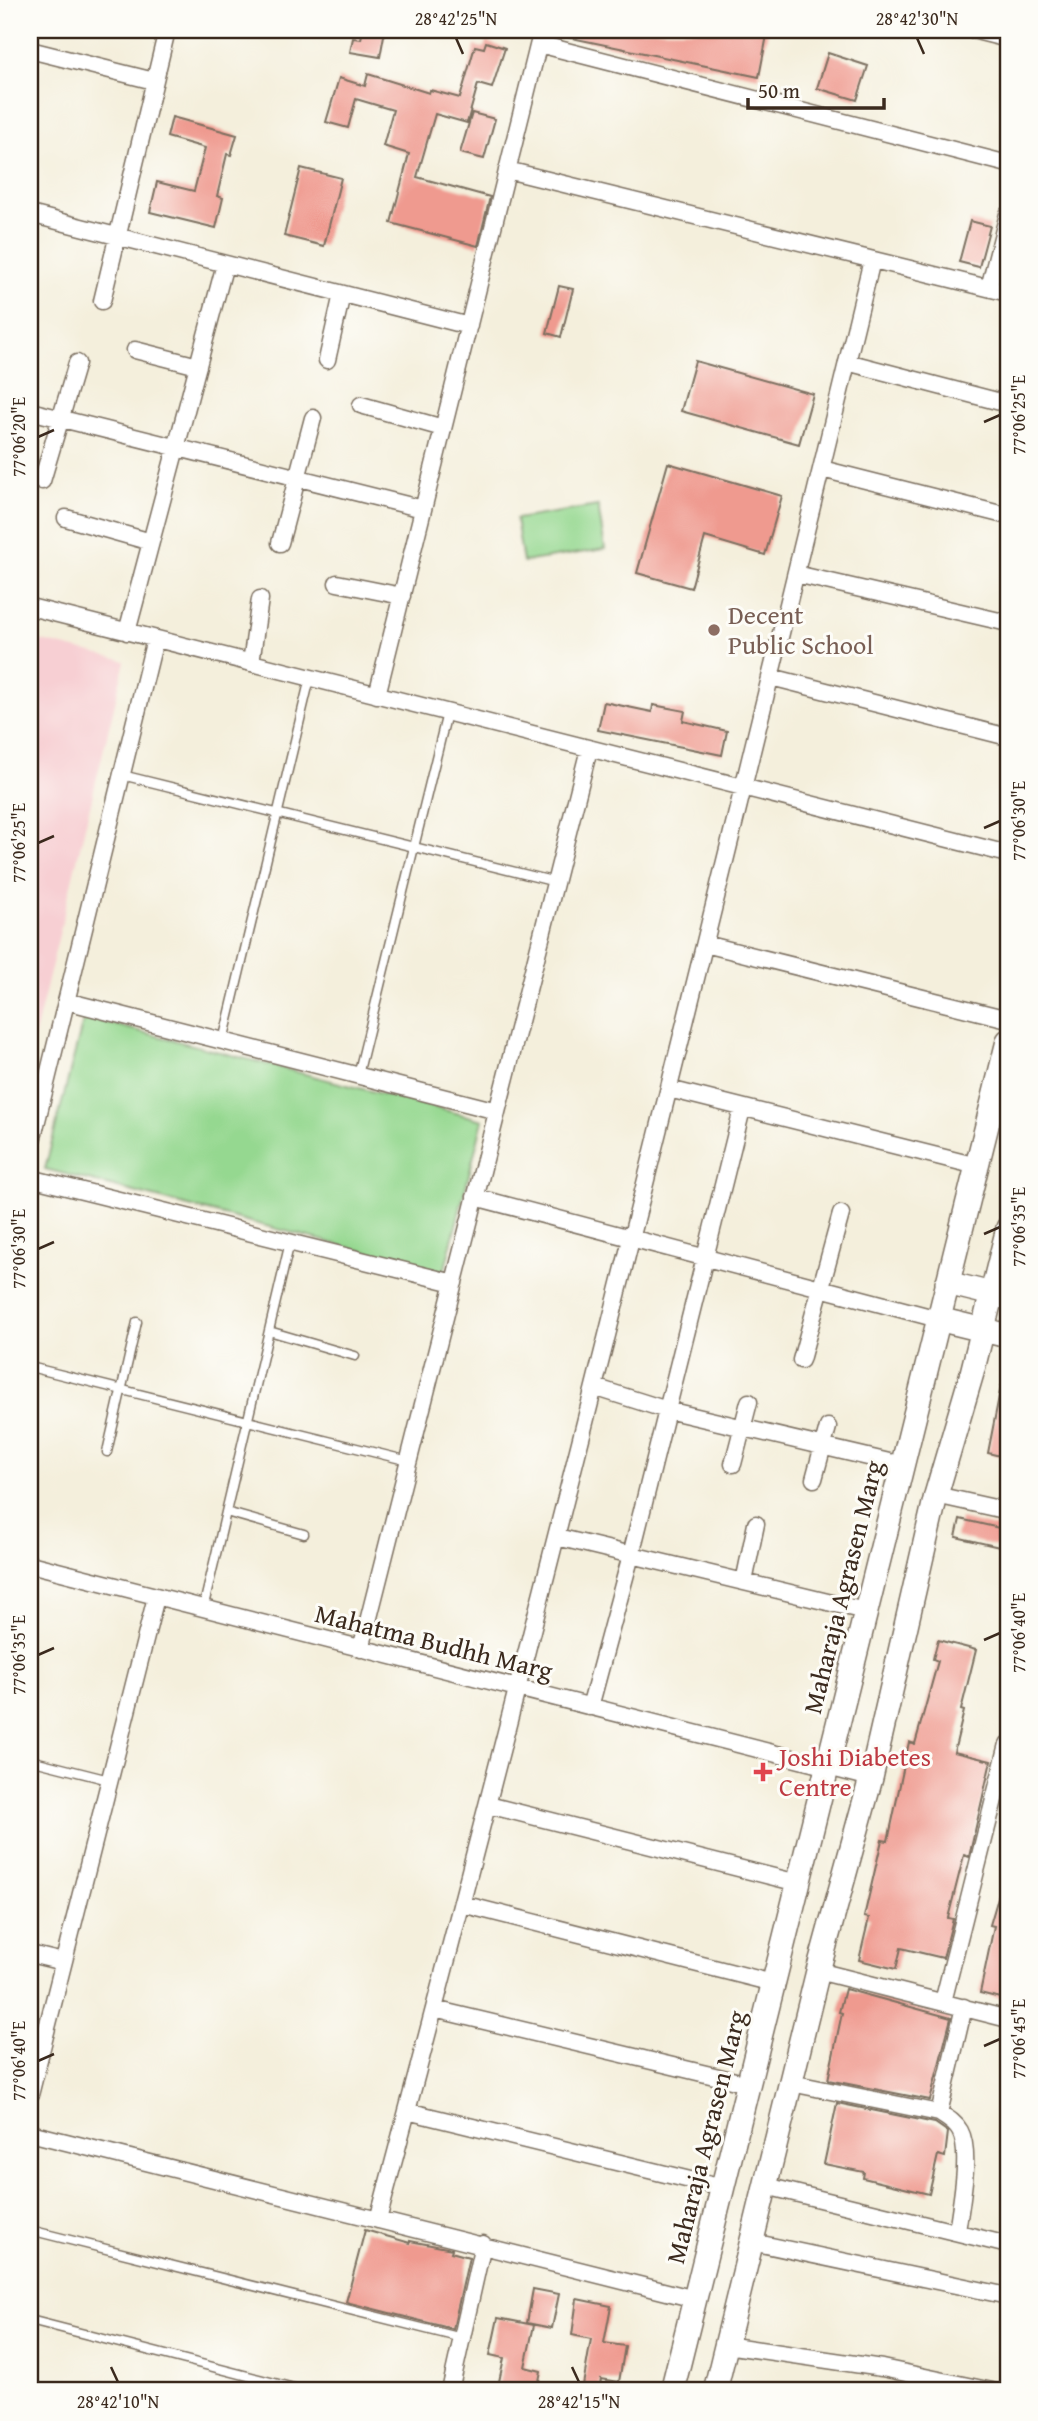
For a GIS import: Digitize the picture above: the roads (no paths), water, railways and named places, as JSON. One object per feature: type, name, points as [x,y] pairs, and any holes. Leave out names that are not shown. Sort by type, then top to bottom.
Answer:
[{"type":"street","points":[[102,301],[167,30]]},
{"type":"street","points":[[972,30],[1008,39]]},
{"type":"street","points":[[377,695],[540,37],[1008,164]]},
{"type":"street","points":[[30,50],[154,81]]},
{"type":"street","points":[[507,170],[1008,293]]},
{"type":"street","points":[[991,289],[989,288],[1008,214]]},
{"type":"street","points":[[30,215],[469,326]]},
{"type":"street","points":[[378,2220],[519,1689],[744,788],[872,260]]},
{"type":"street","points":[[127,632],[225,264]]},
{"type":"street","points":[[327,360],[342,294]]},
{"type":"street","points":[[135,350],[198,366]]},
{"type":"street","points":[[848,362],[1008,404]]},
{"type":"street","points":[[42,481],[77,363]]},
{"type":"street","points":[[361,405],[443,428]]},
{"type":"street","points":[[30,411],[423,509]]},
{"type":"street","points":[[280,544],[313,418]]},
{"type":"street","points":[[822,469],[1008,516]]},
{"type":"street","points":[[66,518],[151,542]]},
{"type":"street","points":[[796,574],[1008,623]]},
{"type":"street","points":[[337,583],[402,596]]},
{"type":"street","points":[[251,663],[260,599]]},
{"type":"street","points":[[30,607],[1008,854]]},
{"type":"street","points":[[30,1149],[35,1105],[66,1001],[155,639]]},
{"type":"street","points":[[771,677],[1008,737]]},
{"type":"street","points":[[361,1649],[589,749]]},
{"type":"street","points":[[705,944],[1008,1019]]},
{"type":"street","points":[[66,1001],[497,1111]]},
{"type":"street","name":"Maharaja Agrasen Marg","points":[[672,2391],[1008,1041]]},
{"type":"street","points":[[669,1089],[977,1166]]},
{"type":"street","points":[[590,1707],[743,1109]]},
{"type":"street","points":[[30,1178],[454,1283]]},
{"type":"street","points":[[475,1197],[1008,1336]]},
{"type":"street","points":[[801,1360],[841,1214]]},
{"type":"street","points":[[715,2391],[818,1971],[871,1777],[936,1495],[972,1373],[981,1330],[1000,1296],[1008,1228]]},
{"type":"street","points":[[947,1283],[1000,1296]]},
{"type":"street","points":[[594,1387],[667,1410],[902,1465]]},
{"type":"street","points":[[733,1464],[749,1402]]},
{"type":"street","points":[[814,1479],[828,1427]]},
{"type":"street","points":[[936,1495],[1008,1511]]},
{"type":"street","points":[[744,1582],[756,1524]]},
{"type":"street","points":[[557,1537],[865,1611]]},
{"type":"street","name":"Mahatma Budhh Marg","points":[[30,1564],[871,1777]]},
{"type":"street","points":[[30,2095],[156,1597]]},
{"type":"street","points":[[943,2002],[1008,1744]]},
{"type":"street","points":[[488,1805],[798,1883]]},
{"type":"street","points":[[462,1904],[773,1983]]},
{"type":"street","points":[[30,1954],[63,1962]]},
{"type":"street","points":[[818,1971],[1008,2019]]},
{"type":"street","points":[[939,2113],[964,2007]]},
{"type":"street","points":[[434,2009],[748,2084]]},
{"type":"street","points":[[791,2083],[939,2113],[954,2123],[962,2134],[965,2157],[957,2232]]},
{"type":"street","points":[[407,2111],[723,2188]]},
{"type":"street","points":[[30,2133],[484,2244],[695,2299]]},
{"type":"street","points":[[765,2186],[1008,2245]]},
{"type":"street","points":[[752,2242],[1008,2296]]},
{"type":"street","points":[[450,2391],[484,2244]]},
{"type":"street","points":[[726,2345],[912,2374],[992,2391]]},
{"type":"street","points":[[909,2391],[912,2374]]},
{"type":"lane","points":[[223,1041],[310,678]]},
{"type":"lane","points":[[358,1076],[447,713]]},
{"type":"lane","points":[[122,775],[556,882]]},
{"type":"lane","points":[[203,1609],[290,1242]]},
{"type":"lane","points":[[107,1452],[137,1322]]},
{"type":"lane","points":[[269,1331],[355,1356]]},
{"type":"lane","points":[[30,1367],[409,1461]]},
{"type":"lane","points":[[226,1512],[304,1534]]},
{"type":"lane","points":[[30,1760],[109,1780]]},
{"type":"lane","points":[[30,2230],[462,2338]]},
{"type":"lane","points":[[30,2320],[306,2391]]},
{"type":"place","name":"Decent Public School","points":[[714,630]]},
{"type":"place","name":"Joshi Diabetes Centre","points":[[763,1772]]}]
